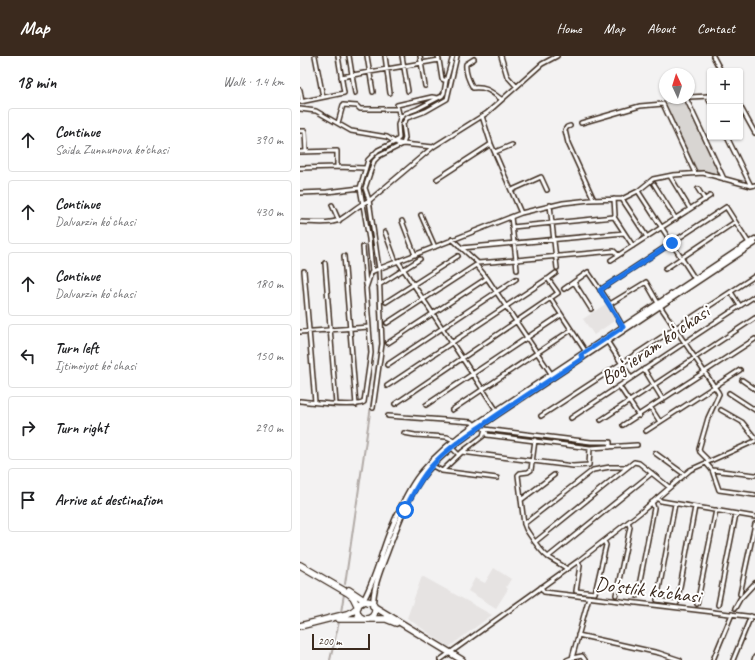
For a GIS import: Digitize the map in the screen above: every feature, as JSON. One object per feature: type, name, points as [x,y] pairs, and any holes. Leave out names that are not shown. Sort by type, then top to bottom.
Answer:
[{"type":"highway","points":[[300,561],[457,660]]},
{"type":"highway","points":[[300,565],[341,588],[354,599],[358,607],[359,615],[367,619]]},
{"type":"highway","points":[[350,613],[354,607],[354,599]]},
{"type":"highway","points":[[300,626],[350,613],[364,601]]},
{"type":"highway","points":[[367,619],[374,612],[373,606]]},
{"type":"highway","points":[[300,629],[343,618],[386,619],[393,621],[462,660]]},
{"type":"main road","points":[[681,291],[696,278],[755,239]]},
{"type":"main road","points":[[477,426],[623,327],[755,243]]},
{"type":"main road","points":[[431,465],[452,448],[462,437],[497,411],[552,374],[607,341],[659,304]]},
{"type":"main road","points":[[364,601],[370,589],[391,530],[414,482],[454,440],[462,437]]},
{"type":"main road","points":[[373,606],[374,589],[392,540],[424,473]]},
{"type":"street","points":[[315,56],[323,97]]},
{"type":"street","points":[[300,90],[301,102],[344,93],[338,56]]},
{"type":"street","points":[[349,56],[355,93]]},
{"type":"street","points":[[367,56],[373,92]]},
{"type":"street","points":[[385,56],[390,93]]},
{"type":"street","points":[[402,56],[408,91]]},
{"type":"street","points":[[420,56],[425,86]]},
{"type":"street","points":[[373,408],[382,344],[379,285],[378,270],[366,202],[360,188],[368,160],[378,150],[395,142],[399,138],[398,125],[400,118],[406,113],[438,98],[444,93],[453,56]]},
{"type":"street","points":[[366,288],[373,271],[366,202],[366,188],[372,163],[379,156],[402,144],[405,138],[403,124],[407,118],[426,111],[447,99],[457,56]]},
{"type":"street","points":[[501,56],[507,76],[516,86]]},
{"type":"street","points":[[300,222],[333,222],[339,220],[366,202],[433,147],[482,116],[542,64],[557,56]]},
{"type":"street","points":[[713,56],[719,68]]},
{"type":"street","points":[[341,77],[421,63],[438,58],[442,79],[446,81]]},
{"type":"street","points":[[474,59],[466,64],[465,68],[470,83],[474,88],[488,89],[501,99]]},
{"type":"street","points":[[695,97],[707,96]]},
{"type":"street","points":[[400,118],[397,105],[432,97],[438,98]]},
{"type":"street","points":[[581,123],[640,106],[663,104],[695,173]]},
{"type":"street","points":[[689,104],[724,179]]},
{"type":"street","points":[[338,123],[343,105],[357,106],[360,109],[397,109]]},
{"type":"street","points":[[300,109],[316,110],[351,131],[387,137],[402,144],[433,147]]},
{"type":"street","points":[[743,111],[755,134]]},
{"type":"street","points":[[482,116],[491,144],[521,213]]},
{"type":"street","points":[[750,124],[755,122]]},
{"type":"street","points":[[570,126],[567,127],[566,130],[568,143],[594,200]]},
{"type":"street","points":[[300,131],[305,131],[306,152]]},
{"type":"street","points":[[728,140],[751,186]]},
{"type":"street","points":[[437,179],[491,144]]},
{"type":"street","points":[[495,152],[512,145]]},
{"type":"street","points":[[300,152],[337,151],[337,167]]},
{"type":"street","points":[[300,168],[365,168]]},
{"type":"street","points":[[373,271],[521,213],[550,205],[594,200],[622,199],[638,191],[653,180],[670,176],[703,173],[751,186],[755,185]]},
{"type":"street","points":[[670,176],[690,209]]},
{"type":"street","points":[[512,190],[541,177],[548,190]]},
{"type":"street","points":[[654,184],[676,219]]},
{"type":"street","points":[[300,193],[327,192],[360,188]]},
{"type":"street","points":[[698,189],[704,200]]},
{"type":"street","points":[[638,191],[681,258],[696,278]]},
{"type":"street","points":[[611,260],[710,196]]},
{"type":"street","points":[[614,199],[614,217],[633,246]]},
{"type":"street","points":[[622,199],[647,237]]},
{"type":"street","points":[[332,205],[339,220]]},
{"type":"street","points":[[550,205],[557,268]]},
{"type":"street","points":[[600,290],[726,207],[749,243]]},
{"type":"street","points":[[422,215],[435,247]]},
{"type":"street","points":[[511,217],[517,270]]},
{"type":"street","points":[[512,227],[614,217]]},
{"type":"street","points":[[402,221],[415,255]]},
{"type":"street","points":[[664,269],[735,222]]},
{"type":"street","points":[[385,232],[397,261],[403,271],[497,411]]},
{"type":"street","points":[[461,248],[624,232]]},
{"type":"street","points":[[452,239],[478,263],[614,251],[618,255]]},
{"type":"street","points":[[300,401],[356,405],[364,402],[371,353],[363,247]]},
{"type":"street","points":[[344,256],[356,405]]},
{"type":"street","points":[[386,302],[458,256]]},
{"type":"street","points":[[379,285],[420,259]]},
{"type":"street","points":[[325,263],[336,404]]},
{"type":"street","points":[[387,323],[476,265],[487,278],[516,323],[552,374]]},
{"type":"street","points":[[304,271],[315,402]]},
{"type":"street","points":[[394,404],[516,323],[588,272],[610,304],[623,327]]},
{"type":"street","points":[[387,386],[556,273]]},
{"type":"street","points":[[541,416],[755,276]]},
{"type":"street","points":[[388,343],[487,278]]},
{"type":"street","points":[[388,365],[516,279]]},
{"type":"street","points":[[548,279],[558,293]]},
{"type":"street","points":[[574,282],[591,309]]},
{"type":"street","points":[[610,304],[646,282],[719,394],[708,418],[699,449],[712,470],[718,488],[720,490],[755,495]]},
{"type":"street","points":[[731,292],[740,306]]},
{"type":"street","points":[[753,297],[755,303]]},
{"type":"street","name":"Bogʻieram koʻchasi","points":[[571,418],[753,297]]},
{"type":"street","points":[[551,299],[586,352]]},
{"type":"street","points":[[426,405],[561,315]]},
{"type":"street","points":[[600,420],[755,318]]},
{"type":"street","points":[[300,332],[369,327]]},
{"type":"street","points":[[452,410],[571,330]]},
{"type":"street","points":[[623,426],[755,339]]},
{"type":"street","points":[[607,341],[631,378]]},
{"type":"street","points":[[644,369],[663,400]]},
{"type":"street","points":[[646,432],[740,370]]},
{"type":"street","points":[[742,380],[755,389]]},
{"type":"street","points":[[619,386],[639,416]]},
{"type":"street","points":[[729,393],[755,410]]},
{"type":"street","points":[[651,408],[660,422]]},
{"type":"street","points":[[721,410],[742,422],[755,438]]},
{"type":"street","points":[[388,416],[472,422],[485,429],[591,442],[610,442],[610,447]]},
{"type":"street","points":[[485,429],[487,435],[590,448],[637,444]]},
{"type":"street","points":[[442,471],[482,436],[485,429]]},
{"type":"street","points":[[404,433],[447,437],[454,440]]},
{"type":"street","points":[[535,440],[530,471],[520,473],[518,476],[524,524],[535,542],[548,557],[561,564],[566,569]]},
{"type":"street","points":[[440,660],[578,561],[628,522],[684,474],[755,441]]},
{"type":"street","points":[[452,448],[461,453],[573,466],[588,466],[590,448]]},
{"type":"street","points":[[655,453],[684,474]]},
{"type":"street","points":[[535,542],[636,462],[652,473],[669,488]]},
{"type":"street","points":[[431,465],[442,471],[497,478]]},
{"type":"street","points":[[524,524],[593,470],[610,467],[628,467]]},
{"type":"street","points":[[712,470],[755,475]]},
{"type":"street","points":[[548,557],[652,473]]},
{"type":"street","points":[[522,500],[554,475]]},
{"type":"street","points":[[657,498],[661,502],[755,517]]},
{"type":"street","points":[[637,596],[654,508],[652,502]]},
{"type":"street","points":[[675,504],[657,600],[677,603]]},
{"type":"street","points":[[676,607],[695,507]]},
{"type":"street","points":[[697,604],[716,510]]},
{"type":"street","points":[[718,605],[736,514]]},
{"type":"street","points":[[616,595],[630,526],[628,522]]},
{"type":"street","points":[[740,594],[755,524]]},
{"type":"street","points":[[578,561],[580,566],[576,591],[595,593],[606,545],[604,541]]},
{"type":"street","points":[[735,608],[740,599],[755,583]]},
{"type":"street","name":"Do'stlik ko'chasi","points":[[541,587],[544,592],[753,616]]},
{"type":"street","points":[[572,658],[589,597]]},
{"type":"street","points":[[713,660],[732,614]]},
{"type":"street","points":[[733,660],[753,616]]},
{"type":"street","points":[[578,635],[680,660]]},
{"type":"street","points":[[567,660],[582,656],[585,660]]},
{"type":"shaded area","points":[[665,104],[688,104],[719,174],[697,170]]},
{"type":"shaded area","points":[[607,303],[617,319],[594,335],[583,319]]},
{"type":"shaded area","points":[[494,568],[511,579],[506,587],[508,589],[496,608],[468,591],[475,578],[485,583]]},
{"type":"shaded area","points":[[422,576],[492,615],[449,647],[407,618]]},
{"type":"waterway","points":[[345,584],[380,344],[377,279],[370,220],[363,189],[368,168],[373,158],[400,142],[401,125],[403,119],[445,98],[455,56]]},
{"type":"waterway","points":[[341,612],[344,594]]},
{"type":"waterway","points":[[330,660],[339,622]]},
{"type":"route","points":[[405,510],[418,484],[427,471],[458,442],[583,358],[581,355],[623,327],[600,290],[672,243]]}]
